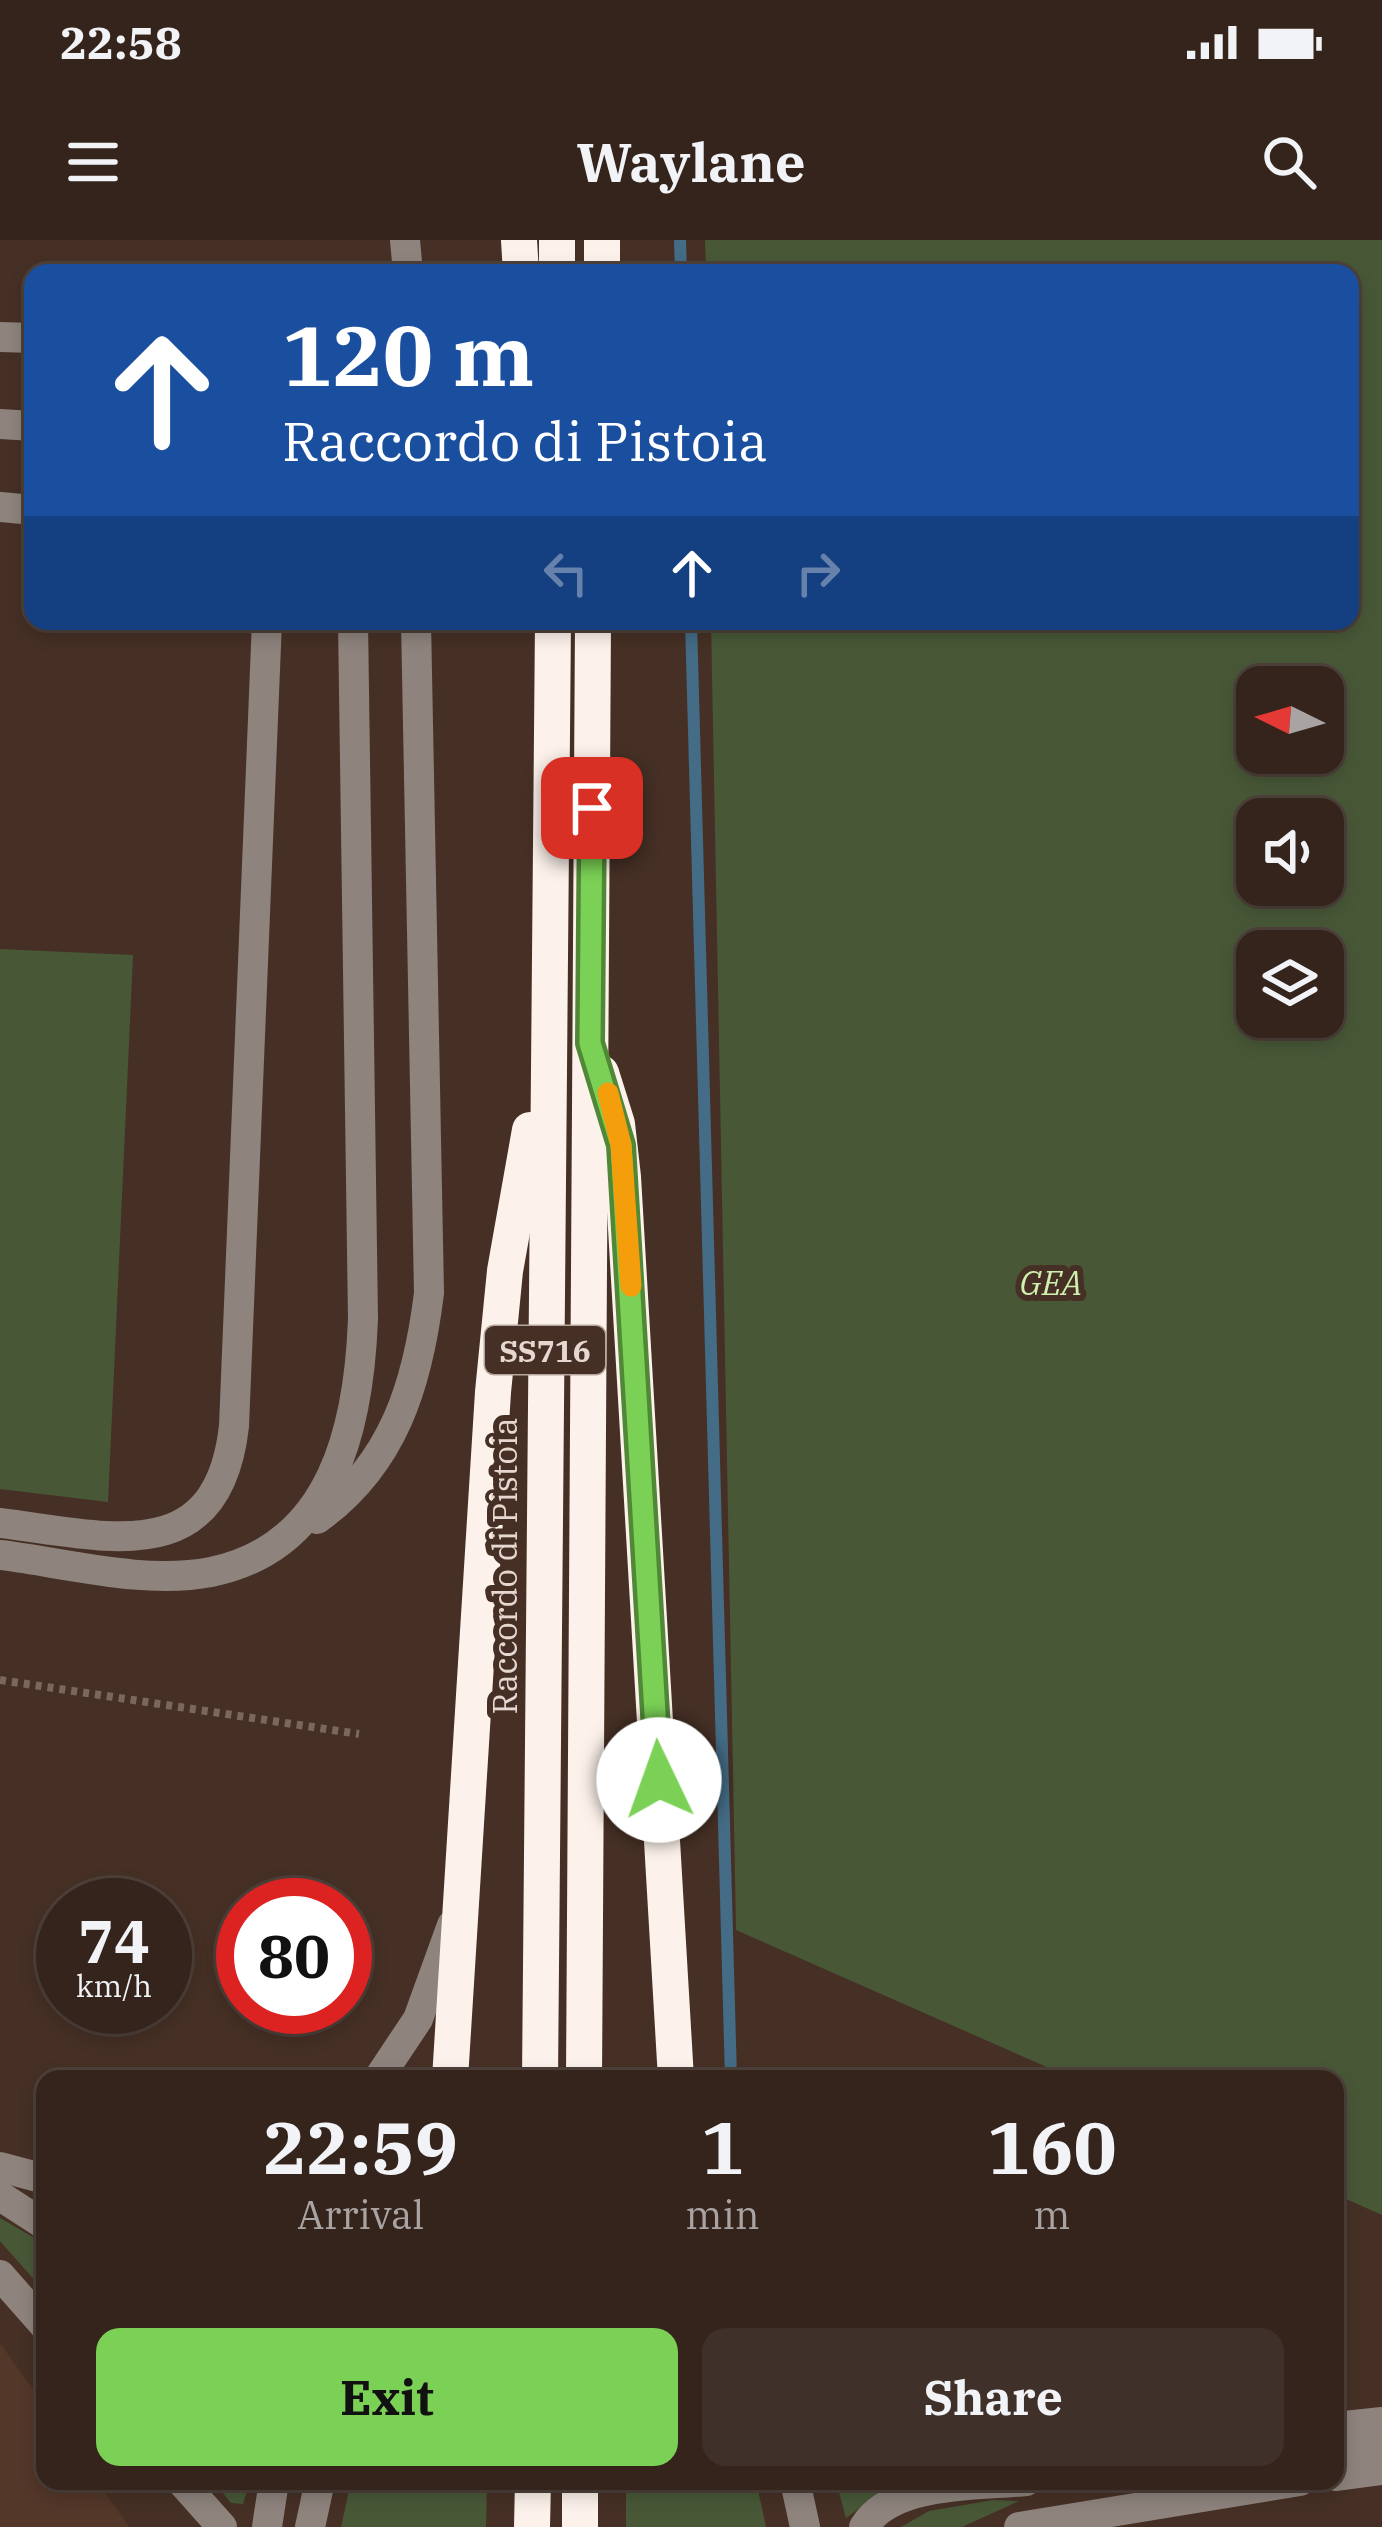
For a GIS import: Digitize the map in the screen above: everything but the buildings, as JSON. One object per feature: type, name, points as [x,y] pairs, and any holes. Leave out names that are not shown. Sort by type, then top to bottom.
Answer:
[{"type":"highway","name":"Raccordo di Pistoia","points":[[539,2070],[553,630]]},
{"type":"highway","name":"SS716","points":[[584,2070],[592,630]]},
{"type":"highway","points":[[590,1043],[613,1106],[622,1161],[675,2070]]},
{"type":"highway","points":[[450,2070],[503,1284],[547,1044]]},
{"type":"highway","points":[[532,2527],[533,2490]]},
{"type":"highway","points":[[580,2490],[580,2527]]},
{"type":"street","points":[[0,1523],[151,1535],[193,1519],[226,1474],[234,1426],[267,630]]},
{"type":"street","points":[[285,1537],[338,1468],[357,1406],[362,1363],[353,630]]},
{"type":"street","points":[[0,1555],[176,1575],[247,1560],[335,1506],[377,1459],[414,1386],[430,1250],[416,630]]},
{"type":"street","points":[[384,2070],[418,2019],[459,1902]]},
{"type":"street","points":[[0,2167],[36,2177]]},
{"type":"street","points":[[0,2196],[36,2219]]},
{"type":"street","points":[[0,2275],[36,2316]]},
{"type":"street","points":[[1344,2426],[1382,2422]]},
{"type":"street","points":[[1344,2447],[1382,2443]]},
{"type":"street","points":[[189,2490],[221,2527]]},
{"type":"street","points":[[267,2527],[273,2490]]},
{"type":"street","points":[[310,2527],[318,2490]]},
{"type":"street","points":[[797,2490],[805,2527]]},
{"type":"street","points":[[864,2527],[876,2511],[903,2498],[961,2490]]},
{"type":"street","points":[[1019,2527],[1245,2490]]},
{"type":"path","points":[[0,1679],[359,1734]]},
{"type":"shaded area","points":[[0,2343],[36,2394],[36,2490],[103,2490],[129,2527],[0,2527]]},
{"type":"green space","name":"GEA","points":[[705,240],[1382,240],[1382,2215],[1344,2198],[1344,2070],[1054,2070],[736,1930],[711,630],[1359,630],[1359,264],[706,264]]},
{"type":"green space","points":[[0,949],[133,955],[108,1502],[0,1489]]},
{"type":"green space","points":[[0,2218],[36,2239],[36,2282],[0,2241]]},
{"type":"green space","points":[[220,2490],[247,2490],[243,2504],[231,2503]]},
{"type":"green space","points":[[349,2490],[487,2490],[486,2527],[341,2527]]},
{"type":"green space","points":[[626,2490],[758,2490],[766,2527],[626,2527]]},
{"type":"green space","points":[[838,2490],[885,2490],[846,2518]]},
{"type":"green space","points":[[993,2500],[1019,2501],[962,2527],[901,2527],[929,2511]]},
{"type":"waterway","points":[[680,240],[681,264]]},
{"type":"waterway","points":[[691,630],[731,2070]]},
{"type":"slow traffic","points":[[608,1093],[621,1145],[631,1286]]},
{"type":"route","points":[[592,808],[590,1043],[613,1106],[621,1145],[659,1780]]}]
